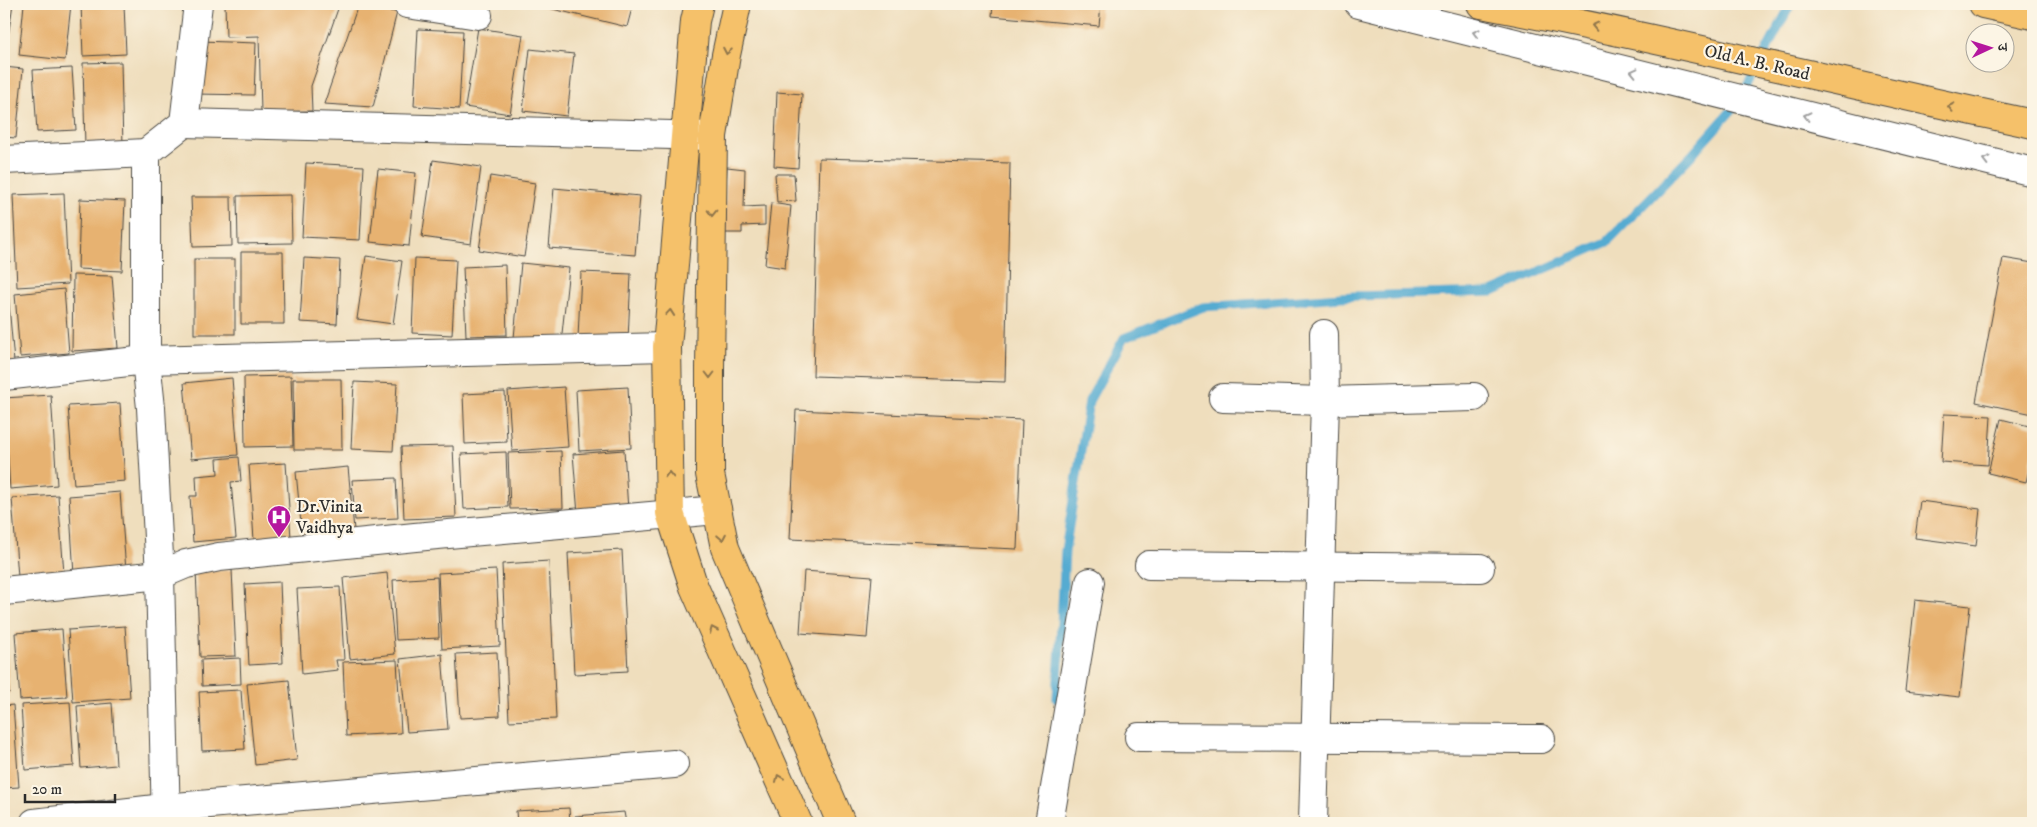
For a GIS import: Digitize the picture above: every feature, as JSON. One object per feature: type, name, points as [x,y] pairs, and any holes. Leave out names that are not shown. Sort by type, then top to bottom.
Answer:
[{"type":"main road","points":[[698,4],[667,347],[670,513],[694,587],[798,823]]},
{"type":"main road","points":[[737,4],[726,55],[713,136],[710,474],[724,548],[841,823]]},
{"type":"main road","name":"Old A. B. Road","points":[[1481,4],[1581,23],[1858,87],[2033,124]]},
{"type":"main road","points":[[1983,4],[2033,15]]},
{"type":"street","points":[[184,123],[198,4]]},
{"type":"street","points":[[407,4],[478,15]]},
{"type":"street","points":[[1359,4],[2033,172]]},
{"type":"street","points":[[4,160],[146,153],[184,123],[713,136]]},
{"type":"street","points":[[146,153],[146,360],[151,408],[160,575],[165,815]]},
{"type":"street","points":[[1313,823],[1325,401],[1324,334]]},
{"type":"street","points":[[4,376],[146,360],[667,347]]},
{"type":"street","points":[[1223,398],[1325,401],[1474,397]]},
{"type":"street","points":[[4,591],[160,575],[186,564],[219,557],[717,510]]},
{"type":"street","points":[[1149,565],[1480,568]]},
{"type":"street","points":[[1049,823],[1090,582]]},
{"type":"street","points":[[1139,737],[1541,739]]},
{"type":"street","points":[[34,823],[165,815],[674,764]]},
{"type":"building","points":[[4,4],[13,4],[5,56],[4,56]]},
{"type":"building","points":[[24,4],[71,4],[65,60],[19,55]]},
{"type":"building","points":[[81,4],[124,4],[126,54],[83,56]]},
{"type":"building","points":[[225,4],[331,4],[339,6],[311,86],[312,111],[261,112],[259,36],[226,37]]},
{"type":"building","points":[[532,4],[633,4],[627,27]]},
{"type":"building","points":[[993,4],[1101,4],[1099,26],[992,16]]},
{"type":"building","points":[[357,8],[397,12],[373,107],[324,104]]},
{"type":"building","points":[[478,28],[523,35],[510,114],[465,107]]},
{"type":"building","points":[[418,29],[463,31],[459,109],[414,106]]},
{"type":"building","points":[[200,41],[256,43],[254,95],[195,94]]},
{"type":"building","points":[[530,49],[574,54],[567,116],[523,111]]},
{"type":"building","points":[[121,62],[123,147],[85,147],[83,63]]},
{"type":"building","points":[[4,67],[23,69],[16,138],[4,137]]},
{"type":"building","points":[[72,68],[76,130],[37,132],[33,70]]},
{"type":"building","points":[[777,92],[802,94],[798,168],[774,166]]},
{"type":"building","points":[[819,158],[1010,163],[1005,382],[813,376]]},
{"type":"building","points":[[433,160],[481,167],[471,244],[422,237]]},
{"type":"building","points":[[306,163],[364,166],[360,240],[302,237]]},
{"type":"building","points":[[727,167],[745,169],[744,207],[765,206],[765,225],[742,226],[742,233],[724,233]]},
{"type":"building","points":[[378,169],[416,173],[409,246],[370,242]]},
{"type":"building","points":[[775,174],[794,174],[796,201],[777,202]]},
{"type":"building","points":[[490,176],[535,183],[524,257],[479,250]]},
{"type":"building","points":[[554,188],[640,196],[635,255],[549,248]]},
{"type":"building","points":[[64,193],[68,284],[17,287],[13,195]]},
{"type":"building","points":[[291,195],[292,243],[238,244],[237,196]]},
{"type":"building","points":[[4,197],[10,262],[4,262]]},
{"type":"building","points":[[191,197],[231,197],[232,246],[193,247]]},
{"type":"building","points":[[80,199],[125,201],[122,271],[78,269]]},
{"type":"building","points":[[771,203],[791,206],[785,268],[765,265]]},
{"type":"building","points":[[241,252],[283,252],[284,324],[241,324]]},
{"type":"building","points":[[366,256],[402,261],[393,324],[357,319]]},
{"type":"building","points":[[304,258],[340,260],[337,324],[300,322]]},
{"type":"building","points":[[415,258],[456,260],[452,335],[412,333]]},
{"type":"building","points":[[2003,258],[2033,263],[2033,414],[1976,402]]},
{"type":"building","points":[[194,259],[235,259],[235,334],[194,334]]},
{"type":"building","points":[[521,263],[569,268],[561,343],[514,338]]},
{"type":"building","points":[[505,265],[507,335],[466,336],[463,267]]},
{"type":"building","points":[[581,272],[631,274],[628,340],[578,338]]},
{"type":"building","points":[[73,275],[112,276],[118,348],[72,351]]},
{"type":"building","points":[[7,282],[14,362],[4,363],[4,283]]},
{"type":"building","points":[[64,289],[69,353],[20,357],[15,294]]},
{"type":"building","points":[[291,376],[293,446],[245,447],[244,377]]},
{"type":"building","points":[[232,378],[238,455],[191,459],[184,383]]},
{"type":"building","points":[[293,379],[341,379],[342,450],[294,450]]},
{"type":"building","points":[[354,382],[397,384],[393,451],[351,449]]},
{"type":"building","points":[[564,387],[568,447],[512,451],[508,391]]},
{"type":"building","points":[[628,387],[631,448],[579,451],[576,390]]},
{"type":"building","points":[[505,392],[507,442],[465,444],[463,394]]},
{"type":"building","points":[[51,395],[57,485],[10,489],[4,398]]},
{"type":"building","points":[[120,403],[125,481],[74,485],[68,406]]},
{"type":"building","points":[[796,410],[1022,420],[1017,549],[790,539]]},
{"type":"building","points":[[1944,414],[1991,416],[1988,465],[1941,462]]},
{"type":"building","points":[[2001,419],[2033,427],[2033,453],[2026,482],[1988,473]]},
{"type":"building","points":[[453,446],[456,517],[404,519],[401,447]]},
{"type":"building","points":[[624,450],[628,510],[578,514],[573,454]]},
{"type":"building","points":[[561,451],[563,508],[510,509],[508,453]]},
{"type":"building","points":[[506,452],[508,507],[464,509],[461,454]]},
{"type":"building","points":[[239,457],[241,481],[231,482],[236,538],[193,542],[190,496],[197,496],[196,476],[218,474],[217,459]]},
{"type":"building","points":[[286,463],[291,538],[254,540],[249,465]]},
{"type":"building","points":[[348,467],[354,530],[302,534],[296,472]]},
{"type":"building","points":[[396,478],[398,518],[355,520],[352,480]]},
{"type":"building","points":[[120,492],[126,571],[74,575],[69,496]]},
{"type":"building","points":[[58,495],[64,574],[18,577],[12,498]]},
{"type":"building","points":[[1920,501],[1980,509],[1976,546],[1915,538]]},
{"type":"building","points":[[622,550],[628,671],[574,674],[568,553]]},
{"type":"building","points":[[549,561],[556,719],[509,721],[502,564]]},
{"type":"building","points":[[232,570],[236,656],[200,657],[196,572]]},
{"type":"building","points":[[496,570],[500,646],[442,649],[438,573]]},
{"type":"building","points":[[804,571],[872,576],[867,638],[800,633]]},
{"type":"building","points":[[387,573],[395,654],[350,659],[343,578]]},
{"type":"building","points":[[437,577],[439,638],[396,640],[393,580]]},
{"type":"building","points":[[280,582],[283,663],[249,665],[245,584]]},
{"type":"building","points":[[340,587],[344,660],[336,660],[338,670],[302,674],[297,589]]},
{"type":"building","points":[[1915,600],[1970,606],[1960,697],[1905,691]]},
{"type":"building","points":[[125,626],[130,698],[73,702],[68,630]]},
{"type":"building","points":[[62,629],[67,697],[20,700],[15,633]]},
{"type":"building","points":[[5,631],[9,693],[4,693]]},
{"type":"building","points":[[497,652],[500,716],[460,718],[456,654]]},
{"type":"building","points":[[442,654],[448,729],[407,732],[400,659]]},
{"type":"building","points":[[240,658],[241,684],[202,686],[201,660]]},
{"type":"building","points":[[397,660],[401,733],[346,736],[343,662]]},
{"type":"building","points":[[289,680],[297,760],[255,765],[247,684]]},
{"type":"building","points":[[241,690],[245,749],[202,751],[199,692]]},
{"type":"building","points":[[70,702],[74,766],[25,770],[21,705]]},
{"type":"building","points":[[112,703],[116,765],[81,768],[77,706]]},
{"type":"building","points":[[13,705],[19,787],[4,788],[4,706]]},
{"type":"building","points":[[569,808],[570,823],[517,823],[516,811]]},
{"type":"building","points":[[624,812],[626,823],[576,823],[575,816]]},
{"type":"waterway","points":[[1057,699],[1065,551],[1089,401],[1124,338],[1203,307],[1355,296],[1492,292],[1607,242],[1691,156],[1739,102],[1791,4]]},
{"type":"place","name":"Dr.Vinita Vaidhya","points":[[279,538]]}]
